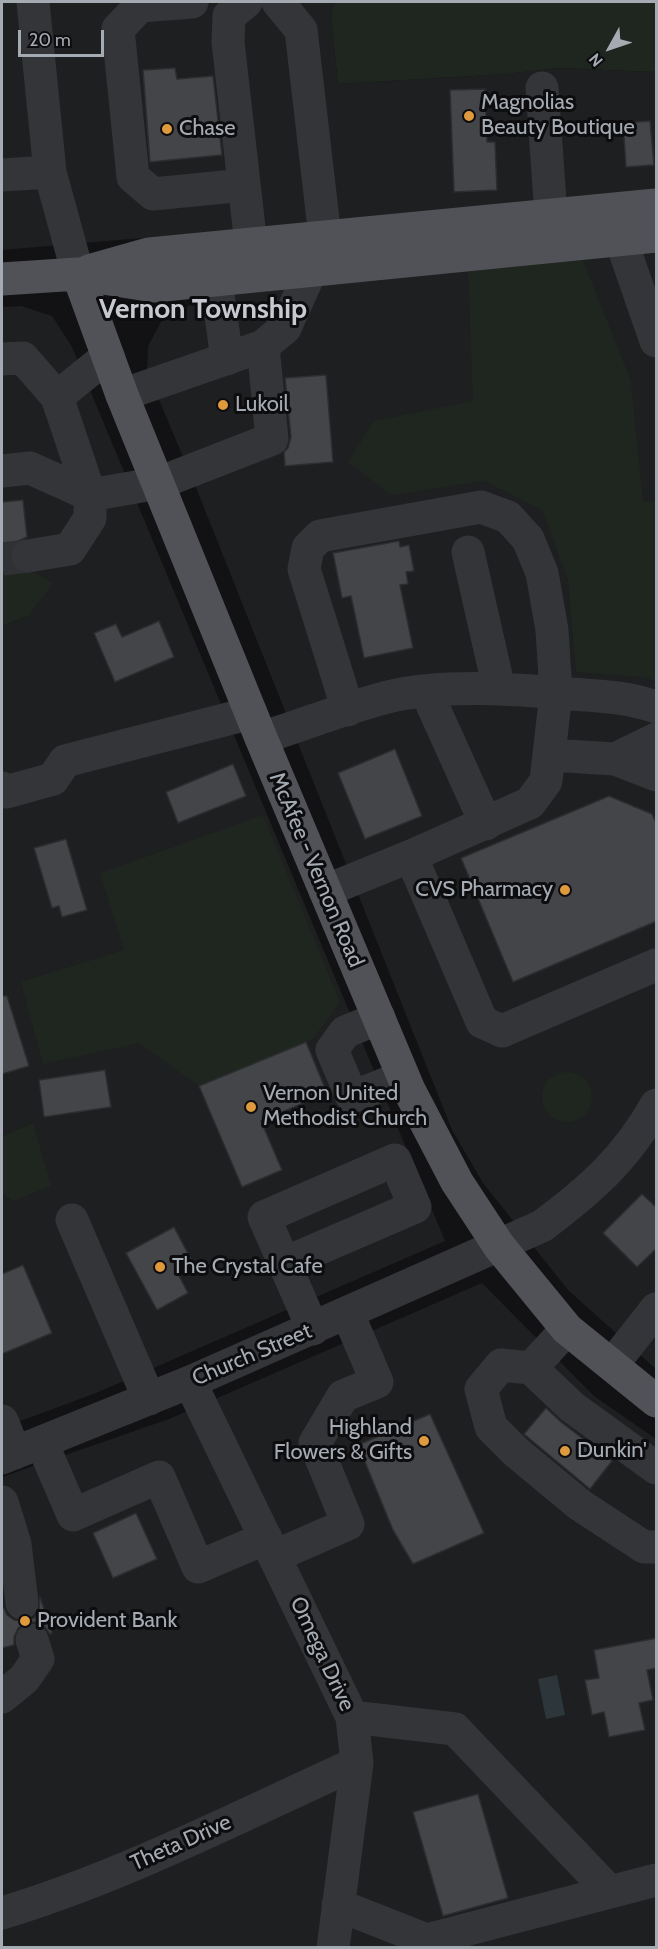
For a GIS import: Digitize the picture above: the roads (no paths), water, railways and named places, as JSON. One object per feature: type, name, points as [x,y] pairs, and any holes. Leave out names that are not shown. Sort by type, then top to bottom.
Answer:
[{"type":"main road","points":[[2,279],[78,274],[149,254],[657,205]]},
{"type":"main road","points":[[78,274],[154,286],[657,236]]},
{"type":"main road","name":"McAfee - Vernon Road","points":[[78,274],[122,395],[256,725],[403,1077],[457,1182],[499,1246],[567,1329],[657,1401]]},
{"type":"street","points":[[33,2],[50,172],[78,274]]},
{"type":"street","points":[[244,185],[153,194],[133,177],[118,29],[140,6],[194,2],[238,9],[228,42],[251,245]]},
{"type":"street","points":[[278,2],[301,30],[325,237]]},
{"type":"street","points":[[542,88],[551,215]]},
{"type":"street","points":[[2,175],[50,172]]},
{"type":"street","points":[[621,240],[657,341]]},
{"type":"street","points":[[122,395],[263,346],[285,328],[311,270]]},
{"type":"street","points":[[216,280],[227,359]]},
{"type":"street","points":[[2,471],[30,468],[90,495],[159,483],[272,439],[263,346]]},
{"type":"street","points":[[57,397],[108,356]]},
{"type":"street","points":[[2,360],[23,358],[57,397],[90,495],[90,518],[70,549],[28,556]]},
{"type":"street","points":[[325,891],[486,824],[530,803],[546,781],[556,693],[552,630],[542,573],[528,539],[508,517],[481,507],[320,536],[308,548],[304,569],[348,710]]},
{"type":"street","points":[[468,552],[499,689]]},
{"type":"street","points":[[2,788],[6,792],[53,779],[65,761],[348,710],[392,696],[426,691],[499,689],[634,699],[657,707]]},
{"type":"street","points":[[426,691],[486,824]]},
{"type":"street","points":[[615,759],[657,739]]},
{"type":"street","points":[[550,755],[615,759],[657,775]]},
{"type":"street","points":[[411,856],[483,1022],[502,1031],[657,965]]},
{"type":"street","points":[[379,1018],[345,1032],[332,1050],[352,1097],[403,1077]]},
{"type":"street","name":"Church Street","points":[[20,1451],[149,1400],[348,1314],[542,1226],[584,1195],[617,1161],[657,1106]]},
{"type":"street","points":[[72,1220],[149,1400]]},
{"type":"street","points":[[285,1263],[313,1329]]},
{"type":"street","points":[[612,1365],[657,1309]]},
{"type":"street","points":[[2,1420],[20,1451],[73,1515],[159,1477],[198,1567],[348,1524],[315,1443],[343,1396],[377,1382],[348,1314]]},
{"type":"street","points":[[531,1368],[567,1329]]},
{"type":"street","points":[[657,1468],[572,1407],[531,1368],[501,1365],[481,1389],[491,1426],[516,1452],[580,1505],[644,1546],[657,1547]]},
{"type":"street","name":"Omega Drive","points":[[190,1382],[352,1717],[357,1763],[333,1947]]},
{"type":"street","points":[[2,1502],[8,1546],[22,1603]]},
{"type":"street","points":[[2,1697],[24,1679],[38,1659],[32,1640]]},
{"type":"street","points":[[352,1717],[455,1729],[610,1892]]},
{"type":"street","name":"Theta Drive","points":[[2,1913],[109,1876],[357,1763]]},
{"type":"street","points":[[338,1905],[427,1940],[657,1880]]},
{"type":"tunnel","points":[[2,559],[28,556]]},
{"type":"place","name":"Magnolias Beauty Boutique","points":[[469,116]]},
{"type":"place","name":"Chase","points":[[167,129]]},
{"type":"place","name":"Lukoil","points":[[223,405]]},
{"type":"place","name":"CVS Pharmacy","points":[[565,890]]},
{"type":"place","name":"Vernon United Methodist Church","points":[[251,1107]]},
{"type":"place","name":"The Crystal Cafe","points":[[160,1267]]},
{"type":"place","name":"Highland Flowers & Gifts","points":[[424,1441]]},
{"type":"place","name":"Dunkin'","points":[[565,1451]]},
{"type":"place","name":"Provident Bank","points":[[25,1621]]},
{"type":"district","name":"Vernon Township","points":[[203,310]]}]
